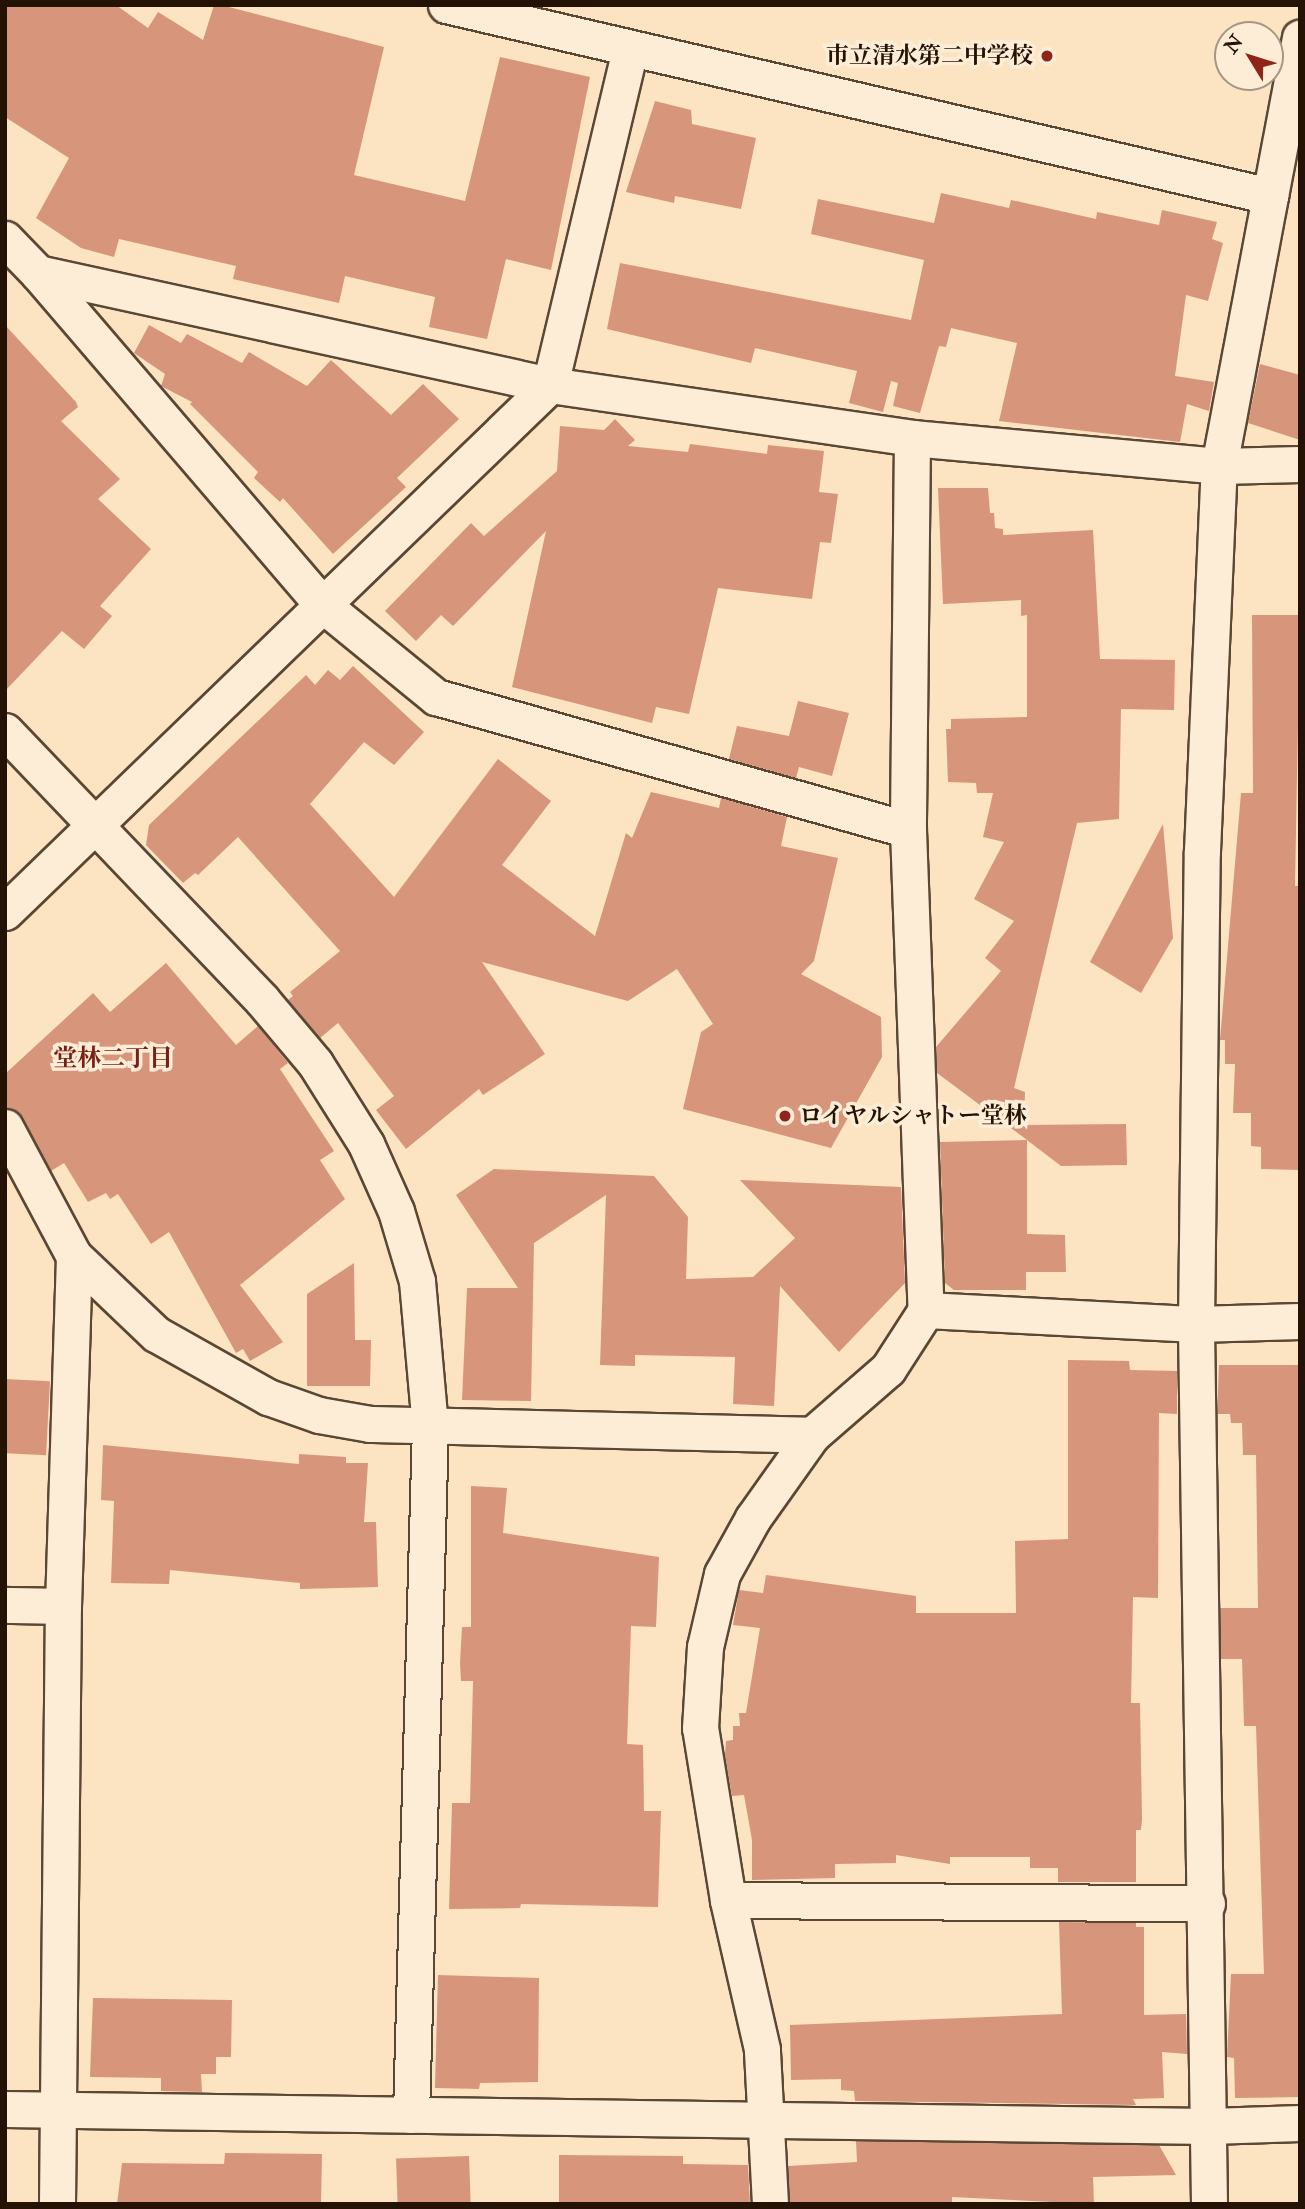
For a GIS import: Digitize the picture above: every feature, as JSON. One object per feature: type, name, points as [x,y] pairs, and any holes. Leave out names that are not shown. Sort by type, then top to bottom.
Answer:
[{"type":"street","points":[[446,5],[1270,197]]},
{"type":"street","points":[[1209,2204],[1207,1903],[1196,1324],[1202,850],[1219,466],[1300,38]]},
{"type":"street","points":[[5,912],[550,385],[630,48]]},
{"type":"street","points":[[5,239],[38,273],[323,605],[436,697],[908,830]]},
{"type":"street","points":[[38,273],[550,385],[912,438],[1219,466],[1300,464]]},
{"type":"street","points":[[770,2204],[762,2049],[728,1900],[700,1728],[705,1647],[722,1574],[753,1518],[811,1435],[888,1369],[926,1310],[908,830],[912,438]]},
{"type":"street","points":[[5,732],[96,825],[315,1063],[366,1144],[396,1211],[417,1281],[430,1426],[411,2115]]},
{"type":"street","points":[[5,1127],[74,1256],[156,1334],[268,1397],[319,1415],[370,1424],[723,1429],[811,1435]]},
{"type":"street","points":[[57,2204],[64,1606],[74,1256]]},
{"type":"street","points":[[926,1310],[1196,1324],[1300,1321]]},
{"type":"street","points":[[5,1605],[64,1606]]},
{"type":"street","points":[[728,1900],[1207,1903]]},
{"type":"street","points":[[5,2109],[1210,2126],[1300,2123]]},
{"type":"building","points":[[5,5],[116,5],[148,28],[158,12],[203,40],[214,5],[221,5],[384,47],[354,175],[465,201],[500,57],[590,77],[551,270],[506,259],[487,339],[429,327],[435,297],[345,276],[339,303],[233,279],[236,266],[119,239],[114,257],[81,248],[36,218],[69,158],[5,117]]},
{"type":"building","points":[[655,101],[691,110],[692,124],[756,138],[741,209],[675,196],[674,203],[626,192]]},
{"type":"building","points":[[941,193],[1009,208],[1011,200],[1096,219],[1097,212],[1159,225],[1162,210],[1217,222],[1212,239],[1223,243],[1208,301],[1186,295],[1175,376],[1214,382],[1209,411],[1187,404],[1180,442],[999,421],[1017,343],[951,328],[946,347],[939,346],[920,413],[893,406],[898,383],[891,381],[883,412],[849,403],[857,371],[755,348],[751,363],[607,329],[620,263],[911,320],[924,260],[811,234],[818,199],[934,223]]},
{"type":"building","points":[[5,325],[76,402],[78,407],[61,421],[120,479],[98,499],[151,549],[100,606],[112,616],[84,649],[62,631],[5,691]]},
{"type":"building","points":[[149,325],[181,343],[187,334],[242,363],[249,352],[307,386],[331,360],[391,415],[423,384],[459,419],[397,478],[406,487],[333,554],[283,498],[280,502],[254,478],[258,472],[190,404],[192,402],[161,386],[165,374],[134,353]]},
{"type":"building","points":[[1260,364],[1300,375],[1300,440],[1248,423]]},
{"type":"building","points":[[615,419],[635,440],[628,446],[688,452],[690,444],[767,454],[768,445],[824,451],[819,492],[838,494],[831,543],[820,542],[812,599],[718,588],[689,714],[656,707],[652,723],[512,687],[546,531],[453,626],[441,615],[416,641],[385,611],[471,523],[484,536],[557,471],[560,426],[604,430]]},
{"type":"building","points":[[938,488],[988,488],[990,513],[994,513],[995,528],[1003,529],[1003,535],[1093,530],[1100,659],[1175,660],[1174,710],[1121,709],[1119,819],[1077,823],[1014,1088],[1025,1092],[1024,1125],[1126,1124],[1127,1165],[1061,1166],[937,1073],[936,1047],[1001,971],[985,958],[1014,921],[974,899],[1004,842],[983,837],[993,793],[977,793],[976,783],[948,782],[946,729],[951,729],[951,719],[1027,717],[1027,615],[1021,616],[1021,600],[943,604]]},
{"type":"building","points":[[1252,615],[1300,615],[1295,886],[1300,886],[1300,1170],[1261,1169],[1261,1147],[1251,1146],[1251,1113],[1233,1113],[1235,1064],[1225,1064],[1225,1040],[1220,1040],[1241,793],[1253,793]]},
{"type":"building","points":[[353,666],[424,732],[394,765],[364,742],[310,804],[394,897],[498,759],[551,801],[502,865],[595,936],[626,833],[632,838],[651,792],[719,808],[721,798],[787,817],[781,846],[838,858],[814,961],[801,974],[881,1017],[882,1057],[831,1148],[683,1109],[701,1032],[713,1024],[677,969],[628,1001],[482,962],[545,1054],[483,1095],[479,1089],[406,1149],[376,1110],[394,1096],[338,1023],[320,1038],[288,1000],[293,996],[290,992],[340,951],[238,837],[198,875],[195,873],[183,883],[146,845],[149,825],[306,675],[315,685],[328,670],[340,680]]},
{"type":"building","points":[[798,701],[849,713],[832,776],[799,767],[796,778],[729,759],[737,726],[789,736]]},
{"type":"building","points":[[1163,824],[1173,938],[1141,993],[1090,962]]},
{"type":"building","points":[[166,963],[236,1045],[258,1026],[288,1063],[280,1069],[334,1151],[320,1160],[345,1199],[240,1285],[283,1342],[250,1361],[243,1349],[236,1353],[169,1232],[151,1244],[118,1194],[110,1199],[106,1193],[88,1202],[64,1163],[51,1171],[22,1117],[5,1107],[5,1074],[93,993],[110,1012]]},
{"type":"building","points":[[1027,1140],[1027,1234],[1065,1235],[1066,1272],[1026,1272],[1026,1290],[954,1290],[945,1283],[940,1142]]},
{"type":"building","points":[[494,1169],[654,1176],[688,1217],[686,1279],[753,1277],[795,1238],[740,1180],[901,1187],[905,1283],[839,1352],[780,1286],[774,1406],[733,1404],[735,1357],[635,1355],[635,1366],[600,1365],[606,1195],[534,1243],[531,1401],[462,1400],[467,1288],[518,1288],[456,1195]]},
{"type":"building","points":[[354,1263],[355,1340],[371,1340],[370,1386],[307,1386],[307,1294]]},
{"type":"building","points":[[1068,1360],[1129,1361],[1130,1370],[1177,1371],[1177,1414],[1159,1413],[1158,1598],[1133,1597],[1131,1703],[1140,1703],[1142,1819],[1141,1830],[1136,1830],[1136,1882],[1058,1882],[1058,1868],[1030,1868],[1030,1857],[950,1857],[950,1864],[896,1855],[896,1863],[835,1864],[835,1878],[752,1880],[752,1840],[744,1795],[732,1796],[725,1755],[726,1741],[733,1740],[733,1726],[740,1726],[739,1713],[746,1713],[760,1628],[733,1625],[739,1590],[763,1593],[766,1575],[916,1596],[916,1613],[1016,1613],[1015,1541],[1068,1539]]},
{"type":"building","points":[[1219,1365],[1300,1365],[1300,2097],[1235,2098],[1234,2058],[1227,2057],[1231,1974],[1264,1974],[1256,1726],[1244,1726],[1242,1659],[1221,1659],[1220,1608],[1258,1608],[1256,1455],[1243,1455],[1242,1423],[1231,1423],[1230,1414],[1217,1414]]},
{"type":"building","points":[[5,1379],[50,1381],[46,1455],[5,1453]]},
{"type":"building","points":[[103,1445],[299,1464],[299,1454],[346,1457],[346,1463],[368,1463],[364,1522],[376,1522],[378,1587],[300,1589],[300,1583],[170,1570],[169,1584],[111,1583],[114,1501],[101,1500]]},
{"type":"building","points":[[471,1486],[507,1488],[503,1533],[659,1557],[656,1627],[631,1626],[627,1744],[643,1745],[644,1811],[661,1811],[658,1907],[521,1904],[520,1908],[449,1909],[452,1803],[470,1803],[473,1681],[461,1681],[460,1663],[462,1627],[471,1627]]},
{"type":"building","points":[[1059,1922],[1136,1923],[1136,1927],[1144,1927],[1144,2015],[1186,2014],[1187,2054],[1162,2052],[1164,2098],[1133,2099],[1136,2105],[855,2101],[854,2091],[841,2090],[841,2079],[791,2080],[790,2025],[1062,2014]]},
{"type":"building","points":[[438,1975],[539,1978],[538,2082],[480,2083],[479,2089],[435,2088]]},
{"type":"building","points":[[93,1998],[232,2000],[231,2057],[216,2057],[216,2074],[201,2074],[202,2092],[161,2091],[161,2078],[90,2077]]},
{"type":"building","points":[[856,2141],[1159,2145],[1176,2175],[1093,2177],[1094,2204],[952,2197],[952,2204],[790,2204],[788,2166],[857,2162]]},
{"type":"building","points":[[225,2153],[322,2154],[321,2204],[117,2204],[122,2163],[224,2164]]},
{"type":"building","points":[[559,2155],[683,2156],[683,2164],[748,2165],[750,2204],[559,2204]]},
{"type":"building","points":[[469,2156],[471,2204],[398,2204],[396,2159]]},
{"type":"place","name":"市立清水第二中学校","points":[[1047,56]]},
{"type":"place","name":"ロイヤルシャトー堂林","points":[[785,1116]]},
{"type":"district","name":"堂林二丁目","points":[[113,1059]]}]
